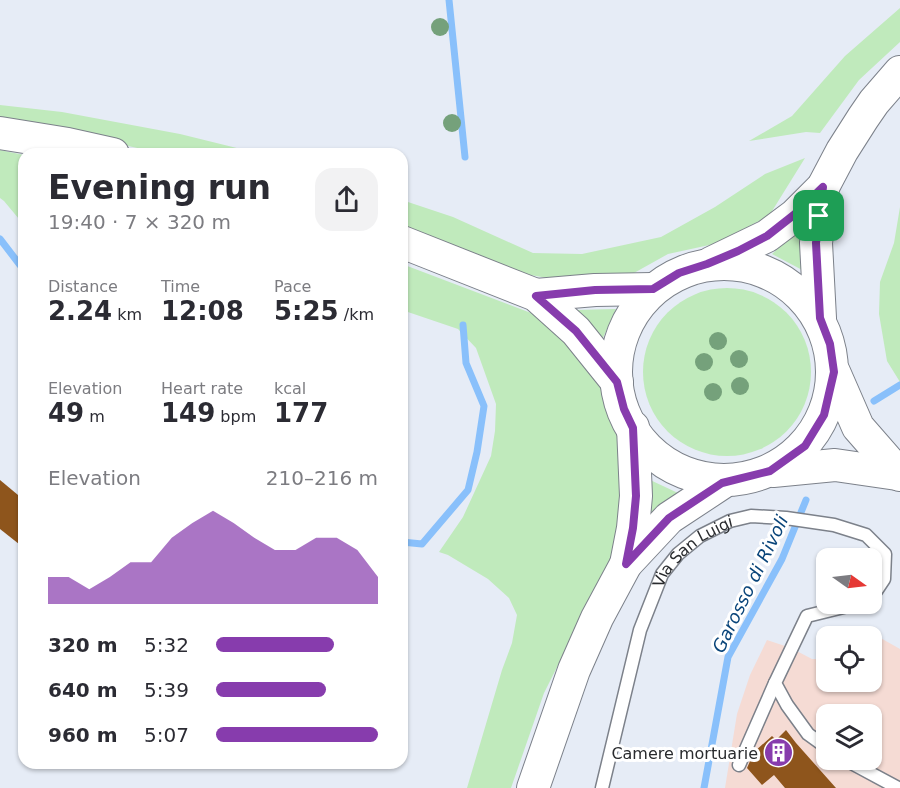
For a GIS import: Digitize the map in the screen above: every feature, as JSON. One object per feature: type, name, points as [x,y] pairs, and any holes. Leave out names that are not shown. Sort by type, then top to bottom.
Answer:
[{"type":"street","points":[[722,483],[694,478],[668,466],[648,448],[633,428],[624,409],[617,382],[618,352],[628,320],[653,289],[679,273],[738,251],[767,236],[795,214],[823,187],[863,118],[900,72]]},
{"type":"street","points":[[0,133],[86,148]]},
{"type":"street","points":[[823,187],[816,243],[820,318],[830,344],[834,372],[858,427],[899,475]]},
{"type":"street","points":[[408,244],[536,296],[576,331],[617,382]]},
{"type":"street","points":[[707,264],[740,265],[778,278],[798,294],[820,318]]},
{"type":"street","points":[[536,296],[595,290],[653,289]]},
{"type":"street","points":[[770,471],[805,446],[824,415],[834,372]]},
{"type":"street","points":[[626,564],[636,496],[633,428]]},
{"type":"street","points":[[533,788],[574,670],[597,618],[626,564],[669,518],[722,483],[770,471],[835,465],[899,475]]},
{"type":"lane","name":"Via San Luigi","points":[[602,788],[640,630],[662,574],[678,554],[700,536],[730,521],[751,516],[834,525],[866,535],[879,548]]},
{"type":"lane","name":"Via San Luigi","points":[[882,551],[885,554],[882,582]]},
{"type":"lane","points":[[739,765],[807,616],[816,614]]},
{"type":"lane","points":[[541,788],[574,670]]},
{"type":"lane","points":[[775,683],[787,705],[808,734],[816,740]]},
{"type":"lane","points":[[864,770],[898,788]]},
{"type":"shaded area","points":[[882,639],[900,649],[900,788],[725,788],[737,714],[750,675],[767,640],[791,648],[816,659],[816,692],[882,692]]},
{"type":"green space","points":[[900,8],[900,42],[859,80],[820,133],[806,132],[749,141],[792,116],[845,56]]},
{"type":"green space","points":[[0,105],[62,112],[180,134],[237,148],[137,148],[44,127],[0,121]]},
{"type":"green space","points":[[0,150],[18,154],[18,218],[0,198]]},
{"type":"green space","points":[[805,158],[769,216],[714,244],[668,254],[625,278],[574,283],[509,271],[408,230],[408,202],[453,217],[533,253],[582,254],[661,237],[715,207],[765,174]]},
{"type":"green space","points":[[900,207],[900,382],[887,361],[879,314],[880,282],[894,243]]},
{"type":"green space","points":[[807,222],[806,272],[772,254]]},
{"type":"green space","points":[[408,266],[539,316],[564,328],[601,379],[603,394],[621,446],[626,470],[616,550],[544,693],[511,788],[467,788],[512,643],[517,615],[509,598],[488,579],[439,552],[463,517],[491,456],[495,431],[496,404],[476,348],[458,329],[408,312]]},
{"type":"green space","points":[[727,288],[759,294],[774,302],[786,313],[797,325],[805,340],[811,372],[805,404],[797,419],[786,431],[774,442],[759,450],[727,456],[695,450],[680,442],[668,431],[657,419],[649,404],[643,372],[649,340],[657,325],[668,313],[680,302],[695,294]]},
{"type":"green space","points":[[616,309],[602,340],[575,310]]},
{"type":"green space","points":[[648,479],[678,493],[645,521]]},
{"type":"building","points":[[0,480],[18,495],[18,543],[0,529]]},
{"type":"building","name":"Camere mortuarie","points":[[786,730],[816,766],[816,770],[820,770],[836,788],[785,788],[774,775],[762,785],[747,768],[754,752],[772,736],[776,740]]},
{"type":"waterway","points":[[449,0],[465,157]]},
{"type":"waterway","points":[[0,239],[18,262]]},
{"type":"waterway","points":[[408,543],[422,544],[468,490],[484,406],[466,363],[463,325]]},
{"type":"waterway","name":"Garosso di Rivoli","points":[[874,401],[900,385]]},
{"type":"waterway","name":"Garosso di Rivoli","points":[[704,788],[728,657],[782,559],[806,500]]},
{"type":"place","name":"Camere mortuarie","points":[[779,753]]},
{"type":"route","points":[[823,187],[819,216],[816,243],[820,318],[830,344],[834,372],[824,415],[805,446],[770,471],[722,483],[669,518],[626,564],[636,496],[633,428],[624,409],[617,382],[576,331],[536,296],[595,290],[653,289],[679,273],[738,251],[767,236],[795,214],[823,187]]}]
